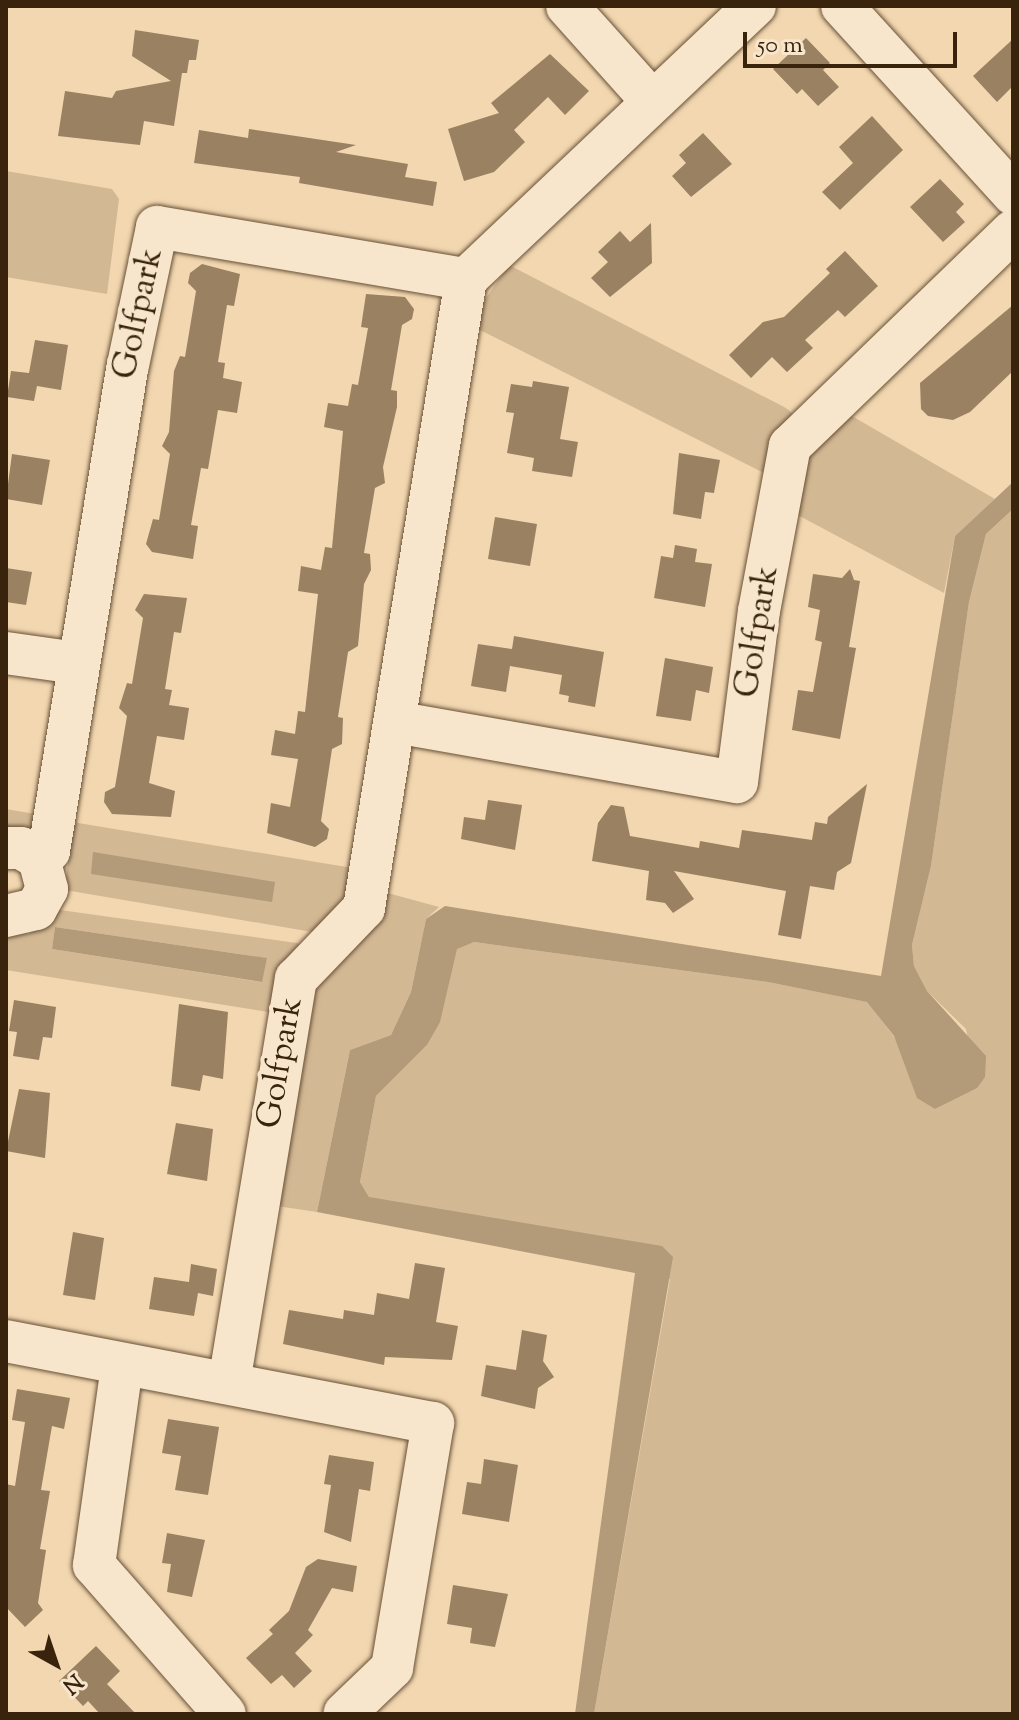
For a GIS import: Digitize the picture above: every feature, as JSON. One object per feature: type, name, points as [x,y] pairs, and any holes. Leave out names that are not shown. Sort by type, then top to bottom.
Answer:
[{"type":"street","points":[[567,6],[652,101]]},
{"type":"street","points":[[466,279],[755,6]]},
{"type":"street","points":[[842,6],[1013,194]]},
{"type":"street","name":"Golfpark","points":[[6,916],[36,909],[47,889],[22,854],[49,851],[77,663],[157,227],[466,279],[364,908],[296,979],[229,1383]]},
{"type":"street","name":"Golfpark","points":[[395,722],[737,782],[759,611],[790,446],[1013,231]]},
{"type":"street","points":[[6,653],[77,663]]},
{"type":"street","points":[[6,1341],[122,1366],[229,1383],[433,1423],[392,1668],[344,1714]]},
{"type":"street","points":[[122,1366],[94,1565],[225,1714]]},
{"type":"shaded area","points":[[6,171],[112,189],[119,199],[107,294],[6,277]]},
{"type":"shaded area","points":[[509,265],[786,408],[799,419],[770,476],[476,328],[484,301]]},
{"type":"shaded area","points":[[845,412],[995,499],[955,536],[944,593],[794,513],[807,448]]},
{"type":"shaded area","points":[[1013,482],[1013,509],[986,534],[969,602],[931,866],[912,945],[914,966],[927,991],[986,1056],[985,1077],[977,1088],[935,1109],[917,1098],[894,1036],[867,1002],[768,982],[474,942],[457,949],[440,1022],[427,1045],[376,1096],[360,1182],[369,1197],[662,1246],[673,1257],[594,1714],[575,1714],[635,1273],[317,1212],[350,1050],[391,1035],[411,992],[426,919],[445,906],[881,976],[955,536]]},
{"type":"shaded area","points":[[1013,509],[1013,1714],[594,1714],[670,1279],[363,1218],[369,1197],[360,1182],[376,1096],[427,1045],[457,948],[474,942],[768,982],[868,1002],[894,1037],[935,1109],[978,1086],[966,1029],[927,991],[914,966],[912,945],[931,866],[969,602],[986,534]]},
{"type":"shaded area","points":[[6,809],[41,815],[37,839],[6,838]]},
{"type":"shaded area","points":[[72,822],[359,869],[346,908],[318,933],[65,890]]},
{"type":"shaded area","points":[[93,852],[275,882],[272,902],[91,874]]},
{"type":"shaded area","points":[[384,892],[439,907],[426,919],[411,992],[391,1035],[350,1050],[317,1212],[270,1205],[306,987]]},
{"type":"shaded area","points":[[60,910],[302,946],[275,1013],[6,970],[6,935],[29,934]],"holes":[[[55,927],[267,958],[261,982],[52,949]]]},
{"type":"shaded area","points":[[55,927],[267,958],[262,982],[52,949]]},
{"type":"building","points":[[135,30],[199,40],[196,60],[189,60],[187,73],[182,73],[174,126],[144,121],[140,145],[58,136],[65,91],[112,98],[116,91],[171,81],[132,56]]},
{"type":"building","points":[[806,38],[830,63],[823,70],[839,87],[818,106],[802,89],[797,94],[773,69]]},
{"type":"building","points":[[1013,39],[1013,86],[997,102],[973,76]]},
{"type":"building","points":[[550,54],[589,91],[565,115],[548,97],[514,130],[525,142],[494,172],[464,181],[448,129],[499,113],[491,103]]},
{"type":"building","points":[[872,116],[903,150],[840,210],[822,192],[853,163],[839,147]]},
{"type":"building","points":[[249,129],[356,145],[336,152],[408,164],[405,177],[437,182],[433,206],[299,183],[300,177],[194,163],[199,130],[248,138]]},
{"type":"building","points":[[703,133],[732,164],[691,197],[672,176],[686,163],[679,155]]},
{"type":"building","points":[[940,179],[964,204],[956,212],[965,222],[943,242],[910,207]]},
{"type":"building","points":[[651,223],[652,263],[610,297],[591,278],[608,262],[598,252],[620,231],[630,242]]},
{"type":"building","points":[[845,251],[878,286],[845,317],[838,310],[805,340],[813,348],[787,372],[772,357],[751,378],[729,355],[763,322],[784,317],[830,273],[826,269]]},
{"type":"building","points":[[202,264],[240,274],[234,306],[227,305],[218,362],[225,363],[223,378],[242,382],[237,413],[218,410],[208,469],[201,468],[191,525],[198,526],[193,559],[152,552],[146,544],[153,519],[159,520],[170,454],[162,446],[169,432],[174,371],[180,356],[185,357],[196,291],[188,283],[190,273]]},
{"type":"building","points":[[366,294],[405,297],[414,309],[412,319],[402,325],[391,390],[397,391],[397,407],[383,467],[385,483],[375,488],[364,553],[370,554],[371,570],[364,584],[358,646],[348,652],[338,717],[343,718],[342,744],[332,749],[321,821],[329,829],[327,839],[315,847],[267,833],[271,803],[290,807],[298,759],[271,755],[275,730],[295,734],[298,711],[305,712],[318,594],[298,591],[301,566],[321,570],[325,547],[332,548],[343,431],[324,427],[328,403],[348,406],[352,384],[358,385],[368,328],[361,327]]},
{"type":"building","points":[[1013,305],[1013,371],[970,412],[953,420],[928,416],[921,409],[920,383]]},
{"type":"building","points":[[35,340],[68,345],[61,390],[37,386],[34,401],[7,397],[11,371],[29,373]]},
{"type":"building","points":[[533,381],[569,387],[560,439],[578,442],[572,477],[532,471],[534,458],[507,453],[514,413],[506,412],[511,384],[532,387]]},
{"type":"building","points":[[679,453],[720,460],[714,493],[705,492],[701,519],[673,514]]},
{"type":"building","points":[[12,454],[50,460],[42,505],[6,499]]},
{"type":"building","points":[[495,517],[537,524],[530,566],[488,559]]},
{"type":"building","points":[[675,545],[697,549],[695,562],[712,564],[705,607],[654,598],[661,556],[673,558]]},
{"type":"building","points":[[6,568],[32,572],[26,605],[6,602]]},
{"type":"building","points":[[850,569],[854,580],[860,581],[849,647],[856,648],[840,739],[792,730],[798,690],[813,692],[822,642],[815,640],[820,610],[808,607],[813,574],[842,578]]},
{"type":"building","points":[[144,594],[187,598],[181,633],[174,632],[165,689],[172,690],[169,705],[189,708],[184,740],[157,736],[149,783],[175,791],[171,817],[112,814],[104,802],[105,792],[115,787],[127,716],[119,708],[127,683],[132,684],[143,618],[135,610]]},
{"type":"building","points":[[514,636],[604,652],[595,707],[568,702],[569,696],[559,694],[562,675],[510,666],[506,692],[471,686],[478,644],[512,649]]},
{"type":"building","points":[[665,658],[713,667],[709,693],[696,690],[691,721],[656,716]]},
{"type":"building","points":[[867,784],[851,863],[837,872],[834,890],[810,886],[801,939],[778,935],[786,891],[674,871],[694,899],[673,913],[665,903],[646,900],[649,871],[592,861],[598,823],[611,805],[624,807],[630,836],[699,848],[700,841],[739,848],[742,830],[812,840],[815,822],[827,824],[828,817]]},
{"type":"building","points":[[488,800],[522,805],[515,850],[461,839],[464,817],[485,820]]},
{"type":"building","points":[[14,1000],[56,1007],[52,1038],[43,1037],[39,1060],[13,1056],[17,1032],[9,1031]]},
{"type":"building","points":[[179,1004],[228,1012],[223,1079],[203,1075],[200,1091],[171,1086]]},
{"type":"building","points":[[19,1089],[50,1093],[45,1158],[6,1151]]},
{"type":"building","points":[[176,1123],[213,1129],[207,1181],[167,1174]]},
{"type":"building","points":[[73,1232],[104,1238],[95,1300],[63,1295]]},
{"type":"building","points":[[415,1263],[445,1268],[436,1322],[458,1326],[452,1360],[385,1357],[384,1365],[283,1344],[289,1310],[343,1319],[344,1310],[374,1315],[377,1293],[409,1299]]},
{"type":"building","points":[[191,1264],[217,1269],[213,1296],[198,1293],[194,1316],[149,1309],[154,1277],[189,1282]]},
{"type":"building","points":[[522,1330],[547,1335],[543,1361],[554,1377],[538,1388],[535,1409],[481,1396],[486,1365],[516,1370]]},
{"type":"building","points":[[17,1389],[70,1398],[64,1429],[52,1426],[41,1490],[50,1491],[40,1549],[46,1550],[38,1603],[43,1610],[25,1627],[6,1607],[6,1484],[15,1486],[25,1422],[12,1420]]},
{"type":"building","points":[[168,1419],[219,1427],[208,1495],[175,1490],[181,1456],[162,1453]]},
{"type":"building","points":[[329,1455],[374,1462],[370,1491],[359,1489],[351,1542],[324,1532],[331,1485],[324,1484]]},
{"type":"building","points":[[484,1459],[518,1465],[509,1522],[462,1514],[467,1482],[481,1484]]},
{"type":"building","points":[[167,1533],[205,1540],[192,1597],[167,1592],[171,1564],[162,1563]]},
{"type":"building","points":[[318,1559],[357,1566],[353,1592],[332,1588],[308,1630],[313,1635],[295,1653],[312,1671],[294,1688],[282,1675],[271,1684],[246,1658],[273,1634],[269,1630],[289,1611],[306,1567]]},
{"type":"building","points":[[453,1585],[508,1594],[495,1647],[470,1643],[472,1628],[447,1624]]},
{"type":"building","points":[[96,1646],[120,1671],[107,1684],[136,1714],[100,1714],[88,1701],[83,1706],[59,1681]]}]
